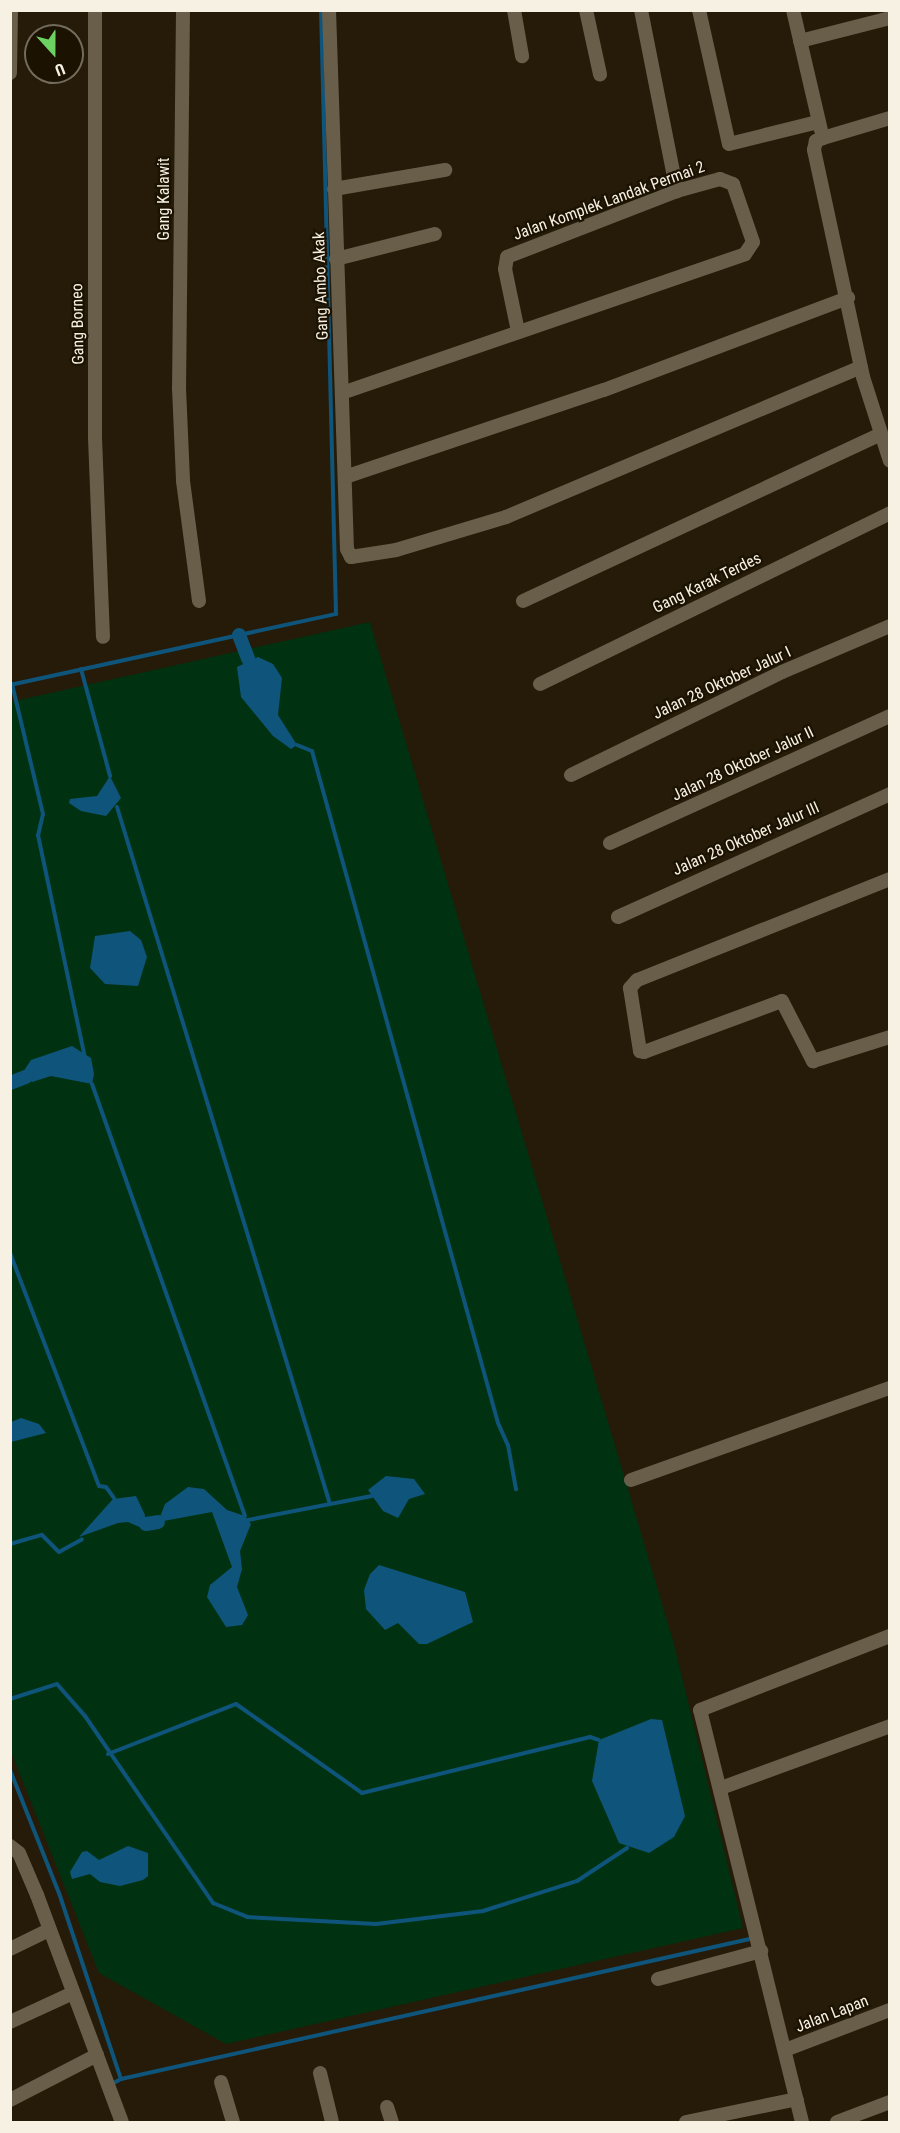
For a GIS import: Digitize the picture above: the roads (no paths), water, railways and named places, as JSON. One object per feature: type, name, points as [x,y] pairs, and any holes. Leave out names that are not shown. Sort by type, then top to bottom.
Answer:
[{"type":"street","points":[[10,74],[11,10]]},
{"type":"street","name":"Gang Borneo","points":[[95,10],[95,438],[103,637]]},
{"type":"street","name":"Gang Kalawit","points":[[183,10],[180,388],[183,481],[199,601]]},
{"type":"street","name":"Gang Ambo Akak","points":[[329,10],[347,549],[353,558],[433,540],[525,510],[861,367]]},
{"type":"street","points":[[514,10],[522,56]]},
{"type":"street","points":[[586,10],[600,74]]},
{"type":"street","points":[[641,10],[677,191]]},
{"type":"street","points":[[699,10],[729,144],[818,122]]},
{"type":"street","points":[[793,10],[823,138]]},
{"type":"street","points":[[800,41],[890,18]]},
{"type":"street","points":[[890,118],[823,138],[816,141],[814,150],[848,298],[861,367],[879,435],[890,461]]},
{"type":"street","points":[[334,189],[445,170]]},
{"type":"street","name":"Jalan Komplek Landak Permai 2","points":[[342,393],[745,254],[751,249],[753,242],[729,179],[677,191],[507,257],[505,268],[518,331]]},
{"type":"street","points":[[336,259],[435,234]]},
{"type":"street","points":[[345,477],[614,386],[848,298]]},
{"type":"street","points":[[523,601],[879,435]]},
{"type":"street","name":"Gang Karak Terdes","points":[[540,684],[890,513]]},
{"type":"street","name":"Jalan 28 Oktober Jalur I","points":[[571,775],[739,692],[890,626]]},
{"type":"street","name":"Jalan 28 Oktober Jalur II","points":[[610,843],[890,716]]},
{"type":"street","name":"Jalan 28 Oktober Jalur III","points":[[618,917],[890,794]]},
{"type":"street","points":[[890,879],[637,980],[630,988],[640,1051],[644,1052],[782,1001],[813,1061],[890,1037]]},
{"type":"street","points":[[631,1480],[890,1388]]},
{"type":"street","points":[[802,2122],[721,1788],[701,1719],[703,1707],[890,1636]]},
{"type":"street","points":[[721,1788],[890,1726]]},
{"type":"street","points":[[10,1846],[19,1853],[50,1930],[97,2055],[119,2122]]},
{"type":"street","points":[[10,1949],[50,1930]]},
{"type":"street","points":[[658,1979],[761,1951]]},
{"type":"street","points":[[10,2022],[73,1993]]},
{"type":"street","name":"Jalan Lapan","points":[[785,2050],[890,2010]]},
{"type":"street","points":[[10,2100],[97,2055]]},
{"type":"street","points":[[320,2073],[332,2122]]},
{"type":"street","points":[[221,2082],[233,2122]]},
{"type":"street","points":[[686,2122],[797,2099]]},
{"type":"street","points":[[837,2122],[890,2102]]},
{"type":"street","points":[[387,2107],[392,2122]]},
{"type":"water","points":[[258,657],[273,664],[282,678],[278,715],[297,745],[291,749],[273,736],[241,697],[237,667]]},
{"type":"water","points":[[110,776],[121,798],[106,816],[81,811],[69,803],[70,799],[97,796]]},
{"type":"water","points":[[130,931],[141,940],[147,957],[138,986],[105,984],[90,968],[95,936]]},
{"type":"water","points":[[72,1046],[91,1058],[94,1074],[92,1084],[51,1076],[32,1082],[23,1072],[31,1060]]},
{"type":"water","points":[[21,1418],[39,1424],[46,1433],[11,1442],[11,1422]]},
{"type":"water","points":[[386,1476],[414,1479],[425,1494],[409,1499],[398,1518],[383,1511],[368,1490]]},
{"type":"water","points":[[188,1487],[204,1489],[227,1510],[245,1516],[251,1524],[240,1551],[242,1569],[237,1587],[248,1615],[242,1625],[226,1627],[207,1597],[210,1585],[232,1567],[212,1512],[158,1522],[165,1504]]},
{"type":"water","points":[[136,1496],[145,1515],[144,1529],[128,1522],[118,1523],[79,1537],[113,1499]]},
{"type":"water","points":[[379,1565],[465,1592],[473,1622],[427,1644],[419,1644],[398,1623],[385,1630],[366,1609],[364,1590],[370,1574]]},
{"type":"water","points":[[651,1719],[662,1720],[685,1816],[674,1837],[649,1853],[619,1843],[592,1781],[599,1740]]},
{"type":"water","points":[[128,1846],[148,1853],[148,1876],[143,1880],[120,1886],[100,1882],[90,1874],[72,1879],[70,1872],[82,1852],[87,1851],[99,1860]]},
{"type":"waterway","points":[[10,685],[336,614],[321,10]]},
{"type":"waterway","points":[[239,635],[248,659]]},
{"type":"waterway","points":[[81,669],[110,776]]},
{"type":"waterway","points":[[12,684],[43,814],[38,835],[84,1054]]},
{"type":"waterway","points":[[297,745],[312,751],[498,1423],[508,1445],[516,1489]]},
{"type":"waterway","points":[[117,807],[330,1504]]},
{"type":"waterway","points":[[10,1083],[26,1077]]},
{"type":"waterway","points":[[92,1084],[245,1516]]},
{"type":"waterway","points":[[10,1253],[99,1486],[106,1487],[114,1498]]},
{"type":"waterway","points":[[248,1520],[372,1496]]},
{"type":"waterway","points":[[146,1524],[158,1522]]},
{"type":"waterway","points":[[10,1544],[42,1535],[59,1552],[82,1539]]},
{"type":"waterway","points":[[10,1699],[57,1684],[85,1716],[213,1903],[247,1917],[376,1924],[483,1911],[577,1881],[627,1848]]},
{"type":"waterway","points":[[108,1754],[236,1704],[362,1793],[590,1737],[599,1740]]},
{"type":"waterway","points":[[10,1770],[59,1893],[121,2079]]},
{"type":"waterway","points":[[110,2085],[121,2079],[750,1939]]}]
